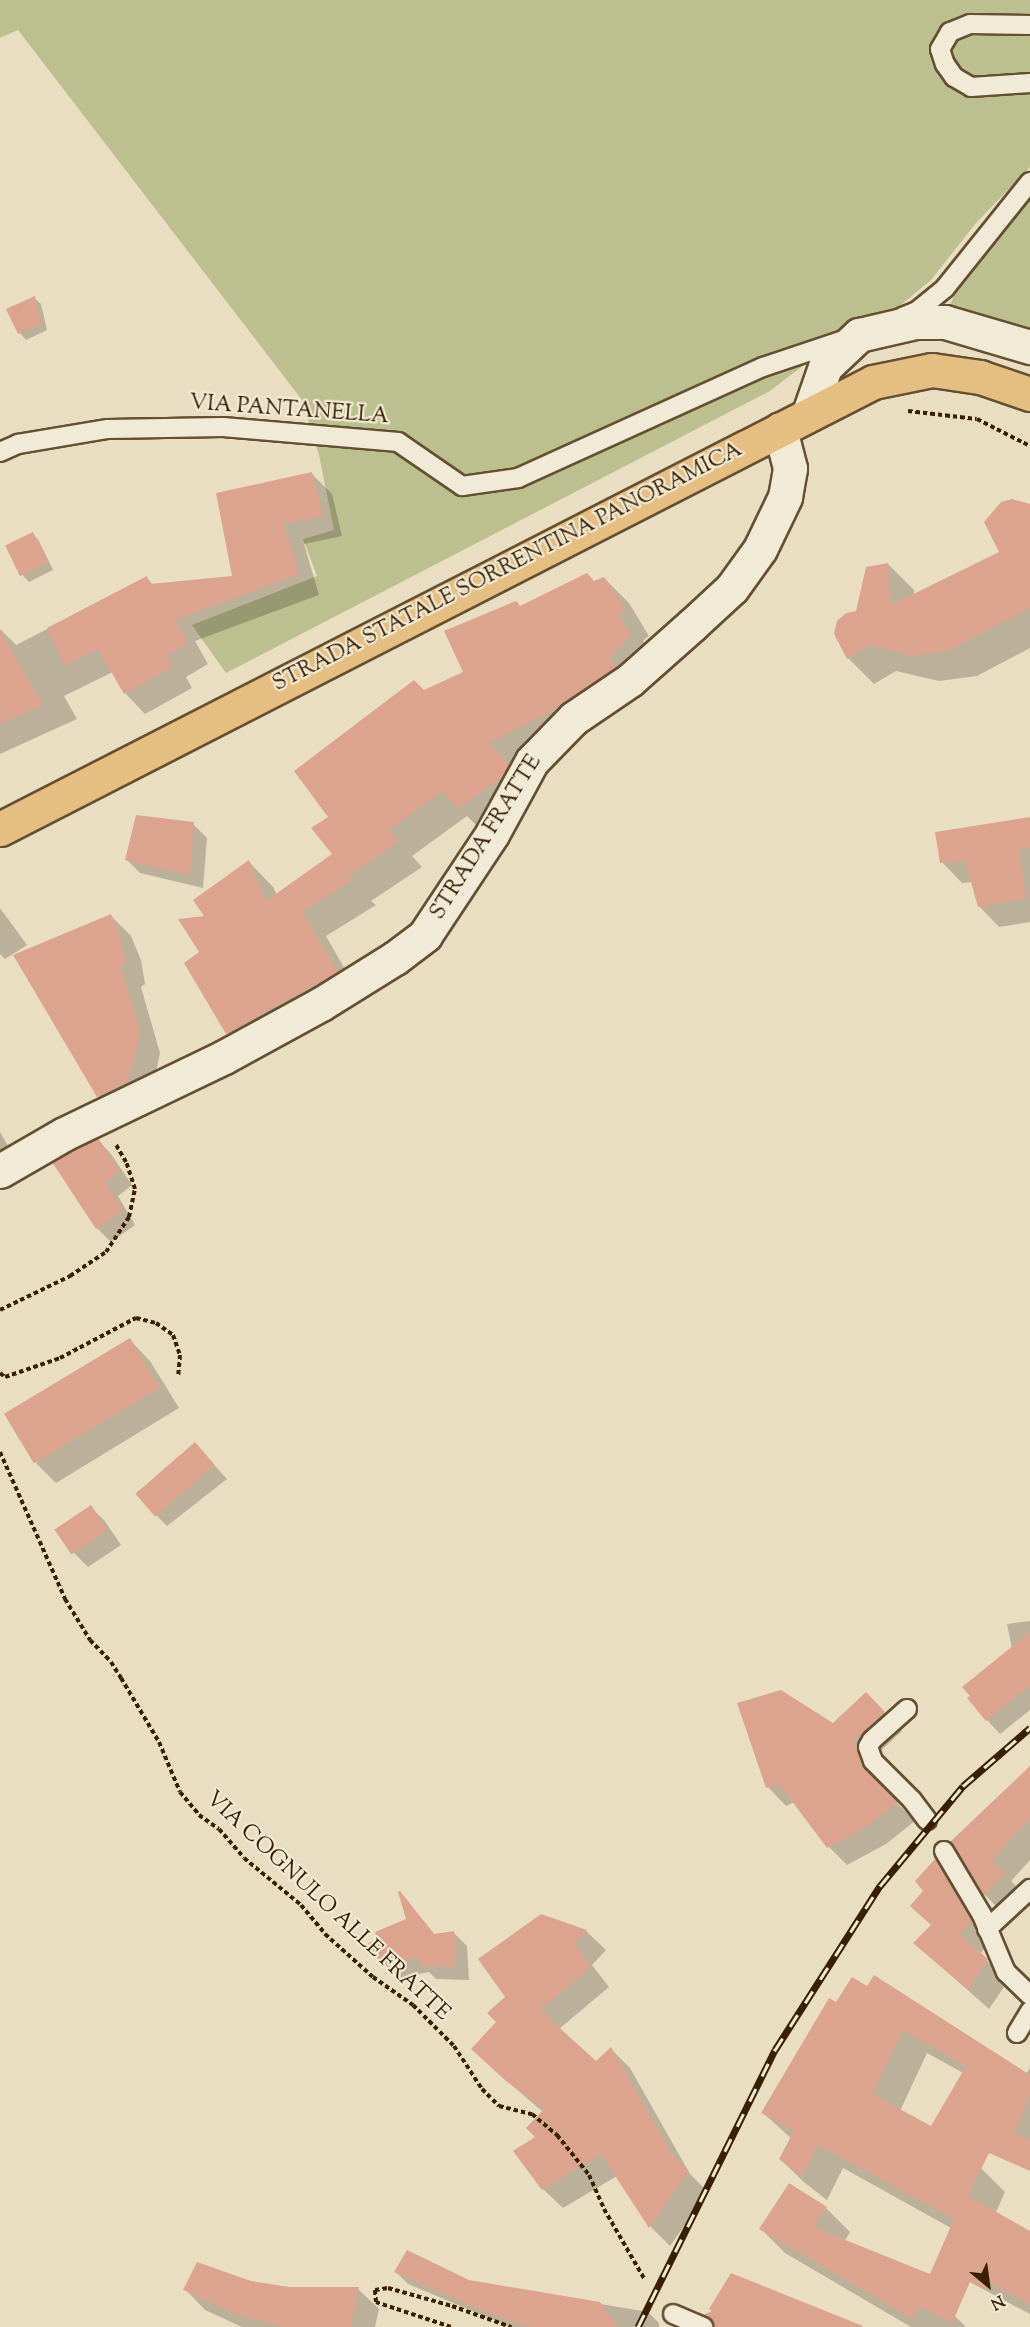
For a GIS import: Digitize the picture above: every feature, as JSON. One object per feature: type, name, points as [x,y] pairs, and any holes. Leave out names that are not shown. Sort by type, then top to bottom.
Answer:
[{"type":"main road","name":"STRADA STATALE SORRENTINA PANORAMICA","points":[[0,829],[873,382],[932,370],[980,377],[1030,394]]},
{"type":"street","points":[[809,413],[825,367],[859,335],[915,322],[945,322],[1030,347]]},
{"type":"street","name":"STRADA FRATTE","points":[[0,1171],[64,1134],[224,1057],[321,1004],[395,958],[425,935],[492,834],[532,760],[574,718],[630,680],[692,626],[732,588],[760,549],[785,497],[790,468],[780,429]]},
{"type":"lane","points":[[1030,25],[970,24],[950,32],[940,49],[945,64],[954,77],[971,87],[1030,83]]},
{"type":"lane","name":"VIA PANTANELLA","points":[[0,452],[18,444],[108,429],[223,427],[398,442],[462,486],[518,478],[763,367],[859,335],[916,311],[945,288],[1030,182]]},
{"type":"lane","points":[[907,1708],[872,1740],[868,1747],[873,1761],[912,1800],[927,1820]]},
{"type":"lane","points":[[944,1851],[964,1880],[1006,1972],[1030,1995]]},
{"type":"lane","points":[[987,1929],[1030,1889]]},
{"type":"lane","points":[[1017,2033],[1030,2011]]},
{"type":"lane","points":[[673,2314],[703,2327]]},
{"type":"path","points":[[0,1310],[70,1276],[106,1252],[129,1217],[135,1189],[126,1162],[110,1134]]},
{"type":"path","points":[[0,1373],[5,1377],[60,1358],[136,1318],[156,1323],[173,1335],[180,1355],[178,1376]]},
{"type":"path","name":"VIA COGNULO ALLE FRATTE","points":[[0,1452],[65,1599],[90,1640],[111,1662],[121,1678],[159,1742],[180,1792],[199,1815],[219,1829],[244,1858],[301,1905],[325,1934],[373,1977],[413,2005],[454,2046],[482,2089],[499,2106],[532,2114],[557,2135],[589,2175],[604,2209],[645,2280]]},
{"type":"path","points":[[451,2327],[376,2302],[375,2290],[388,2288],[452,2306],[511,2327]]},
{"type":"green space","points":[[0,0],[1030,0],[1030,167],[976,223],[931,280],[896,309],[860,322],[770,391],[226,673],[192,625],[317,576],[303,539],[334,530],[319,455],[302,400],[18,30],[0,38]]},
{"type":"green space","points":[[1030,194],[1030,342],[954,311],[950,305],[962,279]]},
{"type":"building","points":[[35,296],[41,324],[18,334],[6,309]]},
{"type":"building","points":[[312,472],[323,516],[284,524],[299,574],[175,620],[188,643],[166,656],[173,667],[124,694],[98,649],[65,666],[47,628],[147,576],[150,584],[232,576],[216,493]]},
{"type":"building","points":[[1012,499],[1030,504],[1030,608],[950,650],[912,656],[869,645],[847,659],[834,634],[837,621],[846,613],[856,611],[866,567],[888,563],[891,605],[999,552],[984,522],[1001,502]]},
{"type":"building","points":[[33,532],[48,563],[20,576],[5,546]]},
{"type":"building","points":[[587,573],[594,581],[604,577],[626,611],[619,616],[631,635],[610,658],[616,667],[559,707],[489,743],[509,764],[503,776],[458,809],[442,791],[388,831],[399,841],[348,876],[353,880],[302,911],[338,972],[226,1034],[184,963],[199,952],[178,919],[204,916],[193,900],[249,860],[266,901],[332,854],[311,828],[328,817],[294,771],[414,680],[424,690],[463,672],[444,631],[516,601],[520,606]]},
{"type":"building","points":[[0,630],[43,705],[0,724]]},
{"type":"building","points":[[136,815],[194,822],[190,875],[125,860]]},
{"type":"building","points":[[1030,817],[1030,848],[1019,849],[1026,899],[978,907],[965,861],[940,863],[935,832]]},
{"type":"building","points":[[111,914],[121,939],[125,964],[121,966],[140,1032],[133,1065],[126,1083],[97,1097],[13,955]]},
{"type":"building","points":[[98,1138],[120,1171],[105,1182],[123,1211],[96,1229],[52,1162]]},
{"type":"building","points":[[130,1338],[160,1388],[34,1463],[4,1414]]},
{"type":"building","points":[[195,1442],[215,1465],[155,1516],[135,1494]]},
{"type":"building","points":[[91,1505],[108,1530],[71,1554],[55,1530]]},
{"type":"building","points":[[1030,1632],[1030,1685],[986,1721],[967,1698],[970,1696],[962,1687]]},
{"type":"building","points":[[781,1690],[833,1723],[866,1692],[885,1712],[853,1742],[865,1769],[898,1802],[868,1826],[827,1848],[779,1784],[766,1788],[737,1703]]},
{"type":"building","points":[[1030,1766],[1030,1818],[991,1861],[1005,1873],[984,1896],[950,1842]]},
{"type":"building","points":[[935,1859],[972,1921],[960,1935],[988,1959],[968,1990],[913,1943],[931,1925],[910,1906],[923,1891],[915,1881]]},
{"type":"building","points":[[400,1891],[434,1934],[454,1931],[456,1967],[421,1966],[418,1958],[385,1965],[364,1946],[377,1938],[375,1932],[406,1919],[398,1892]]},
{"type":"building","points":[[541,1914],[587,1930],[574,1944],[591,1967],[540,2010],[596,2061],[611,2047],[673,2156],[689,2171],[649,2228],[601,2154],[542,2190],[513,2151],[535,2137],[526,2128],[544,2109],[506,2081],[471,2049],[496,2022],[487,2013],[505,1997],[478,1959]]},
{"type":"building","points":[[874,1975],[1030,2075],[1030,2094],[1014,2133],[1030,2139],[1030,2171],[989,2153],[968,2196],[1030,2231],[1030,2304],[990,2283],[988,2290],[970,2282],[952,2323],[918,2306],[913,2319],[759,2229],[789,2183],[827,2207],[813,2227],[930,2274],[954,2219],[818,2145],[802,2177],[779,2159],[794,2131],[761,2113],[829,1998],[836,2002],[852,1977],[867,1986]],"holes":[[[903,2030],[966,2066],[931,2126],[872,2094]]]},
{"type":"building","points":[[407,2250],[469,2280],[600,2302],[619,2327],[530,2327],[485,2312],[394,2272]]},
{"type":"building","points":[[197,2262],[251,2281],[289,2287],[359,2287],[351,2327],[285,2327],[238,2315],[183,2290]]},
{"type":"building","points":[[731,2273],[863,2326],[714,2327],[712,2320],[703,2315],[712,2311],[709,2309]]},
{"type":"railway","points":[[638,2327],[775,2050],[880,1886],[963,1786],[1030,1728]]}]
